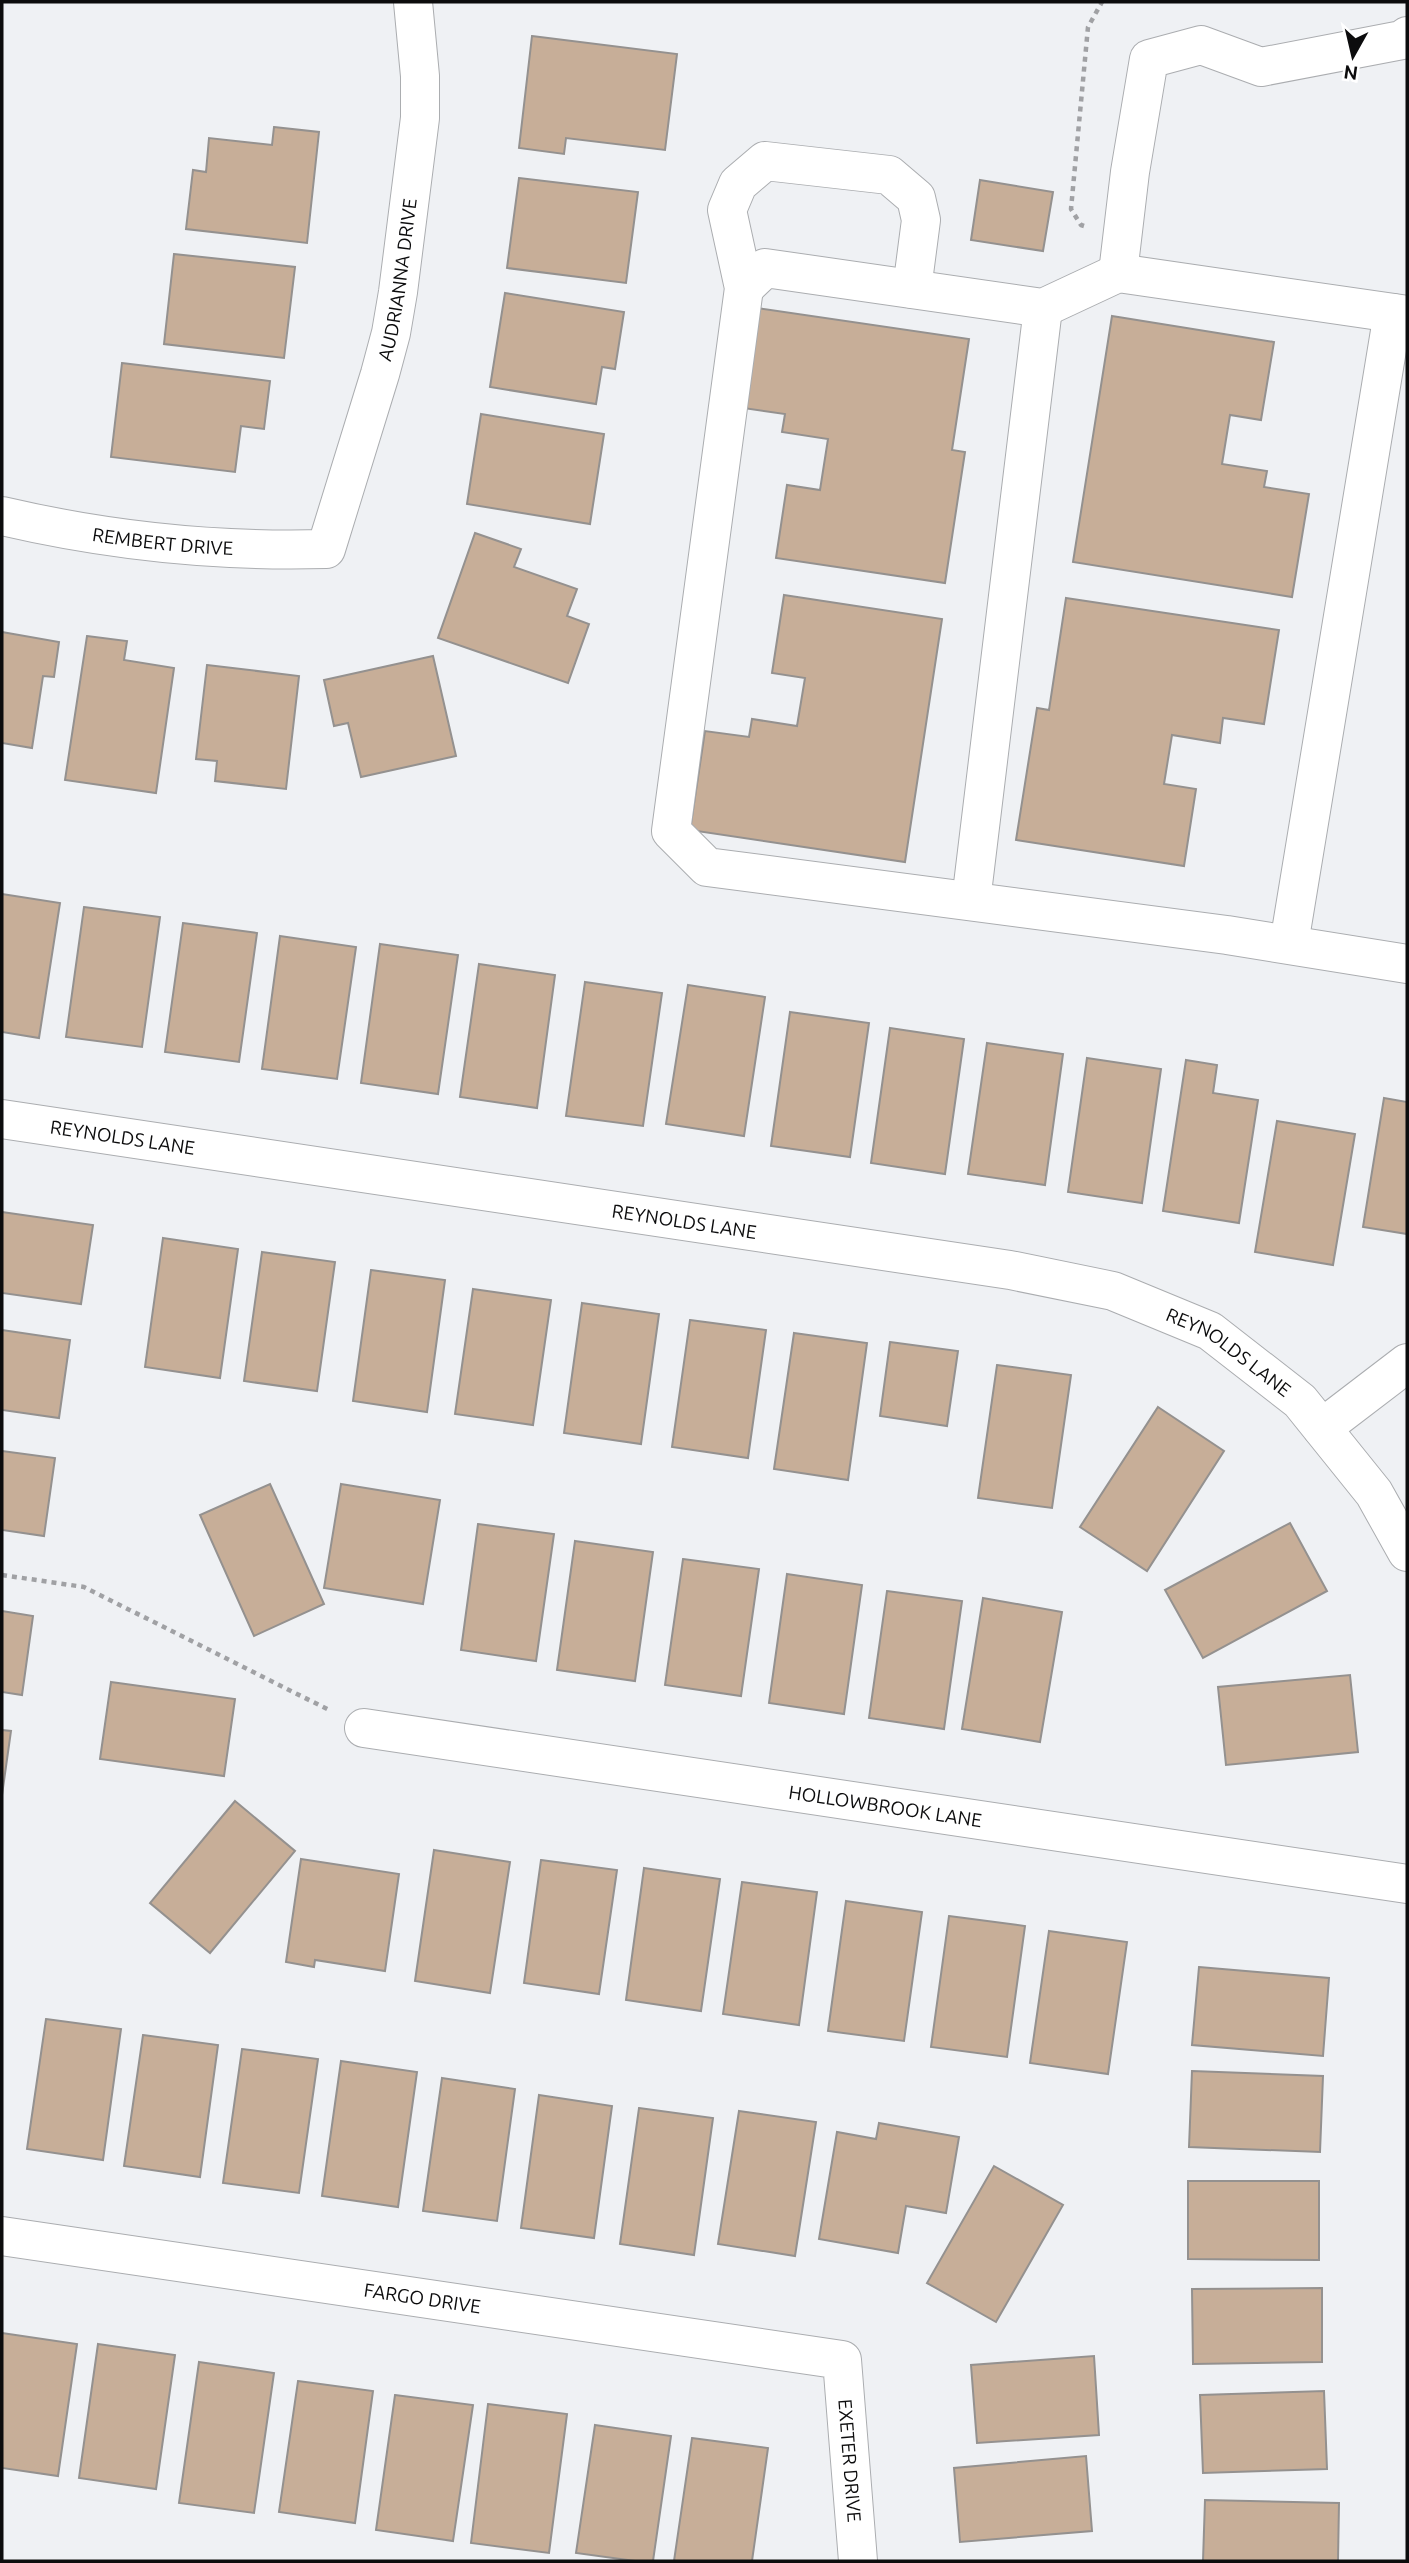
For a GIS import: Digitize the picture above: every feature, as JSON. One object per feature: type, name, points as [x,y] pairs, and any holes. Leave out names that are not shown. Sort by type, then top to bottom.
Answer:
[{"type":"street","name":"AUDRIANNA DRIVE","points":[[326,549],[380,374],[398,292],[420,118],[420,76],[413,2]]},
{"type":"street","points":[[1118,273],[1149,59],[1201,45],[1261,68],[1402,40],[1407,36]]},
{"type":"street","points":[[912,289],[921,220],[916,198],[889,175],[765,161],[738,184],[727,210],[744,288],[671,831],[707,867],[1289,944],[1407,964]]},
{"type":"street","points":[[744,288],[765,268],[1043,308],[1118,273],[1400,314],[1289,944]]},
{"type":"street","points":[[971,901],[1043,308]]},
{"type":"street","name":"REMBERT DRIVE","points":[[2,516],[67,529],[185,546],[239,550],[326,549]]},
{"type":"street","name":"REYNOLDS LANE","points":[[2,1119],[1010,1270],[1113,1291],[1210,1331],[1300,1401],[1374,1493],[1407,1552]]},
{"type":"street","points":[[1322,1428],[1407,1363]]},
{"type":"street","name":"HOLLOWBROOK LANE","points":[[364,1728],[1407,1884]]},
{"type":"street","name":"FARGO DRIVE","points":[[2,2236],[842,2360]]},
{"type":"street","name":"EXETER DRIVE","points":[[842,2360],[858,2561]]},
{"type":"path","points":[[1101,2],[1088,27],[1071,209],[1081,225],[1123,231]]},
{"type":"path","points":[[2,1575],[85,1587],[364,1728]]},
{"type":"building","points":[[532,36],[677,54],[665,150],[566,138],[564,154],[519,148]]},
{"type":"building","points":[[274,127],[319,132],[307,243],[186,229],[193,170],[206,172],[209,138],[272,145]]},
{"type":"building","points":[[519,178],[638,192],[626,283],[507,268]]},
{"type":"building","points":[[980,180],[1053,192],[1043,251],[971,240]]},
{"type":"building","points":[[174,254],[295,267],[284,358],[164,344]]},
{"type":"building","points":[[505,293],[624,312],[615,369],[602,367],[596,404],[490,387]]},
{"type":"building","points":[[757,308],[969,339],[952,450],[965,452],[945,583],[776,558],[787,485],[820,490],[828,439],[782,432],[785,414],[743,408]]},
{"type":"building","points":[[1112,316],[1274,342],[1261,420],[1230,415],[1222,464],[1267,471],[1264,487],[1309,494],[1292,597],[1073,562]]},
{"type":"building","points":[[122,363],[270,381],[264,429],[241,426],[235,472],[111,457]]},
{"type":"building","points":[[481,414],[604,434],[590,524],[467,504]]},
{"type":"building","points":[[475,533],[521,549],[514,567],[577,589],[567,616],[589,624],[568,683],[438,638]]},
{"type":"building","points":[[784,595],[942,619],[905,862],[690,830],[705,731],[749,737],[752,719],[797,726],[805,678],[772,673]]},
{"type":"building","points":[[1066,598],[1279,630],[1264,724],[1223,718],[1220,743],[1172,735],[1164,784],[1196,789],[1184,866],[1016,840],[1037,708],[1049,710]]},
{"type":"building","points":[[2,632],[59,642],[54,677],[43,676],[32,748],[2,743]]},
{"type":"building","points":[[87,636],[127,641],[124,660],[174,668],[156,793],[65,780]]},
{"type":"building","points":[[433,656],[456,756],[361,777],[348,723],[334,726],[324,680]]},
{"type":"building","points":[[207,665],[299,676],[286,789],[215,781],[217,761],[196,759]]},
{"type":"building","points":[[2,894],[60,903],[39,1038],[2,1032]]},
{"type":"building","points":[[84,907],[160,917],[142,1047],[66,1037]]},
{"type":"building","points":[[183,923],[257,933],[239,1062],[165,1052]]},
{"type":"building","points":[[280,936],[356,947],[337,1079],[262,1069]]},
{"type":"building","points":[[380,944],[458,955],[438,1094],[361,1083]]},
{"type":"building","points":[[479,964],[555,975],[537,1108],[460,1097]]},
{"type":"building","points":[[585,982],[662,993],[643,1126],[566,1116]]},
{"type":"building","points":[[688,985],[765,997],[744,1136],[666,1124]]},
{"type":"building","points":[[790,1012],[869,1023],[850,1157],[771,1146]]},
{"type":"building","points":[[890,1028],[964,1039],[945,1174],[871,1163]]},
{"type":"building","points":[[987,1043],[1063,1054],[1045,1185],[968,1174]]},
{"type":"building","points":[[1087,1058],[1161,1069],[1142,1203],[1068,1192]]},
{"type":"building","points":[[1186,1060],[1217,1065],[1213,1093],[1258,1100],[1239,1223],[1163,1211]]},
{"type":"building","points":[[1384,1098],[1407,1102],[1407,1234],[1363,1227]]},
{"type":"building","points":[[1277,1121],[1355,1134],[1333,1265],[1255,1252]]},
{"type":"building","points":[[2,1212],[93,1225],[81,1304],[2,1293]]},
{"type":"building","points":[[163,1238],[238,1249],[220,1378],[145,1367]]},
{"type":"building","points":[[262,1252],[335,1262],[317,1391],[244,1381]]},
{"type":"building","points":[[371,1270],[445,1280],[427,1412],[353,1401]]},
{"type":"building","points":[[473,1289],[551,1300],[533,1425],[455,1414]]},
{"type":"building","points":[[582,1303],[659,1314],[641,1444],[564,1433]]},
{"type":"building","points":[[690,1320],[766,1330],[748,1458],[672,1447]]},
{"type":"building","points":[[2,1330],[70,1340],[59,1418],[2,1410]]},
{"type":"building","points":[[794,1333],[867,1343],[848,1480],[774,1469]]},
{"type":"building","points":[[890,1342],[958,1351],[947,1426],[880,1416]]},
{"type":"building","points":[[997,1365],[1071,1375],[1052,1508],[978,1498]]},
{"type":"building","points":[[1158,1407],[1224,1451],[1147,1571],[1080,1527]]},
{"type":"building","points":[[2,1451],[55,1458],[44,1536],[2,1530]]},
{"type":"building","points":[[270,1484],[324,1604],[254,1636],[200,1515]]},
{"type":"building","points":[[341,1484],[440,1500],[423,1604],[324,1588]]},
{"type":"building","points":[[1290,1523],[1327,1591],[1203,1658],[1165,1590]]},
{"type":"building","points":[[478,1524],[554,1534],[536,1661],[461,1650]]},
{"type":"building","points":[[575,1541],[653,1552],[635,1681],[557,1670]]},
{"type":"building","points":[[683,1559],[759,1569],[741,1696],[665,1685]]},
{"type":"building","points":[[787,1574],[862,1585],[844,1714],[769,1703]]},
{"type":"building","points":[[887,1591],[962,1601],[944,1729],[869,1718]]},
{"type":"building","points":[[983,1598],[1062,1612],[1040,1742],[962,1729]]},
{"type":"building","points":[[2,1611],[33,1616],[22,1695],[2,1692]]},
{"type":"building","points":[[1350,1675],[1358,1752],[1226,1765],[1218,1687]]},
{"type":"building","points":[[111,1682],[235,1699],[224,1776],[100,1759]]},
{"type":"building","points":[[2,1730],[11,1731],[2,1795]]},
{"type":"building","points":[[235,1801],[295,1851],[210,1953],[150,1903]]},
{"type":"building","points":[[434,1850],[510,1862],[490,1993],[415,1981]]},
{"type":"building","points":[[301,1859],[399,1874],[385,1971],[315,1960],[314,1967],[286,1962]]},
{"type":"building","points":[[541,1860],[617,1870],[599,1994],[524,1983]]},
{"type":"building","points":[[644,1868],[720,1879],[701,2011],[626,2000]]},
{"type":"building","points":[[742,1882],[817,1892],[799,2025],[723,2014]]},
{"type":"building","points":[[846,1901],[922,1912],[904,2041],[828,2031]]},
{"type":"building","points":[[949,1916],[1025,1926],[1007,2057],[931,2047]]},
{"type":"building","points":[[1049,1931],[1127,1942],[1108,2074],[1030,2063]]},
{"type":"building","points":[[1199,1967],[1329,1978],[1323,2056],[1192,2045]]},
{"type":"building","points":[[46,2019],[121,2029],[103,2160],[27,2149]]},
{"type":"building","points":[[143,2035],[218,2045],[200,2177],[124,2166]]},
{"type":"building","points":[[242,2049],[318,2059],[299,2193],[223,2183]]},
{"type":"building","points":[[341,2061],[417,2072],[398,2207],[322,2196]]},
{"type":"building","points":[[1192,2071],[1323,2076],[1320,2152],[1189,2147]]},
{"type":"building","points":[[442,2078],[515,2089],[497,2221],[423,2211]]},
{"type":"building","points":[[539,2095],[612,2106],[594,2238],[521,2228]]},
{"type":"building","points":[[639,2108],[713,2118],[694,2255],[620,2244]]},
{"type":"building","points":[[739,2111],[816,2122],[795,2256],[718,2244]]},
{"type":"building","points":[[879,2123],[959,2137],[946,2213],[906,2206],[898,2253],[819,2239],[837,2132],[876,2139]]},
{"type":"building","points":[[994,2166],[1063,2205],[996,2322],[927,2283]]},
{"type":"building","points":[[1188,2181],[1319,2181],[1319,2260],[1188,2259]]},
{"type":"building","points":[[1322,2288],[1322,2362],[1193,2364],[1192,2289]]},
{"type":"building","points":[[2,2333],[77,2344],[58,2476],[2,2468]]},
{"type":"building","points":[[98,2344],[175,2355],[156,2489],[79,2478]]},
{"type":"building","points":[[1094,2356],[1099,2435],[977,2443],[971,2365]]},
{"type":"building","points":[[199,2362],[274,2373],[254,2513],[179,2503]]},
{"type":"building","points":[[298,2381],[373,2391],[355,2523],[279,2512]]},
{"type":"building","points":[[1324,2391],[1327,2469],[1203,2473],[1200,2395]]},
{"type":"building","points":[[395,2395],[473,2405],[453,2541],[376,2530]]},
{"type":"building","points":[[488,2404],[567,2414],[549,2553],[471,2543]]},
{"type":"building","points":[[595,2425],[671,2436],[653,2561],[576,2553]]},
{"type":"building","points":[[692,2438],[768,2448],[752,2561],[674,2561]]},
{"type":"building","points":[[1086,2456],[1092,2531],[960,2542],[954,2468]]},
{"type":"building","points":[[1205,2500],[1339,2503],[1338,2561],[1203,2561]]}]
